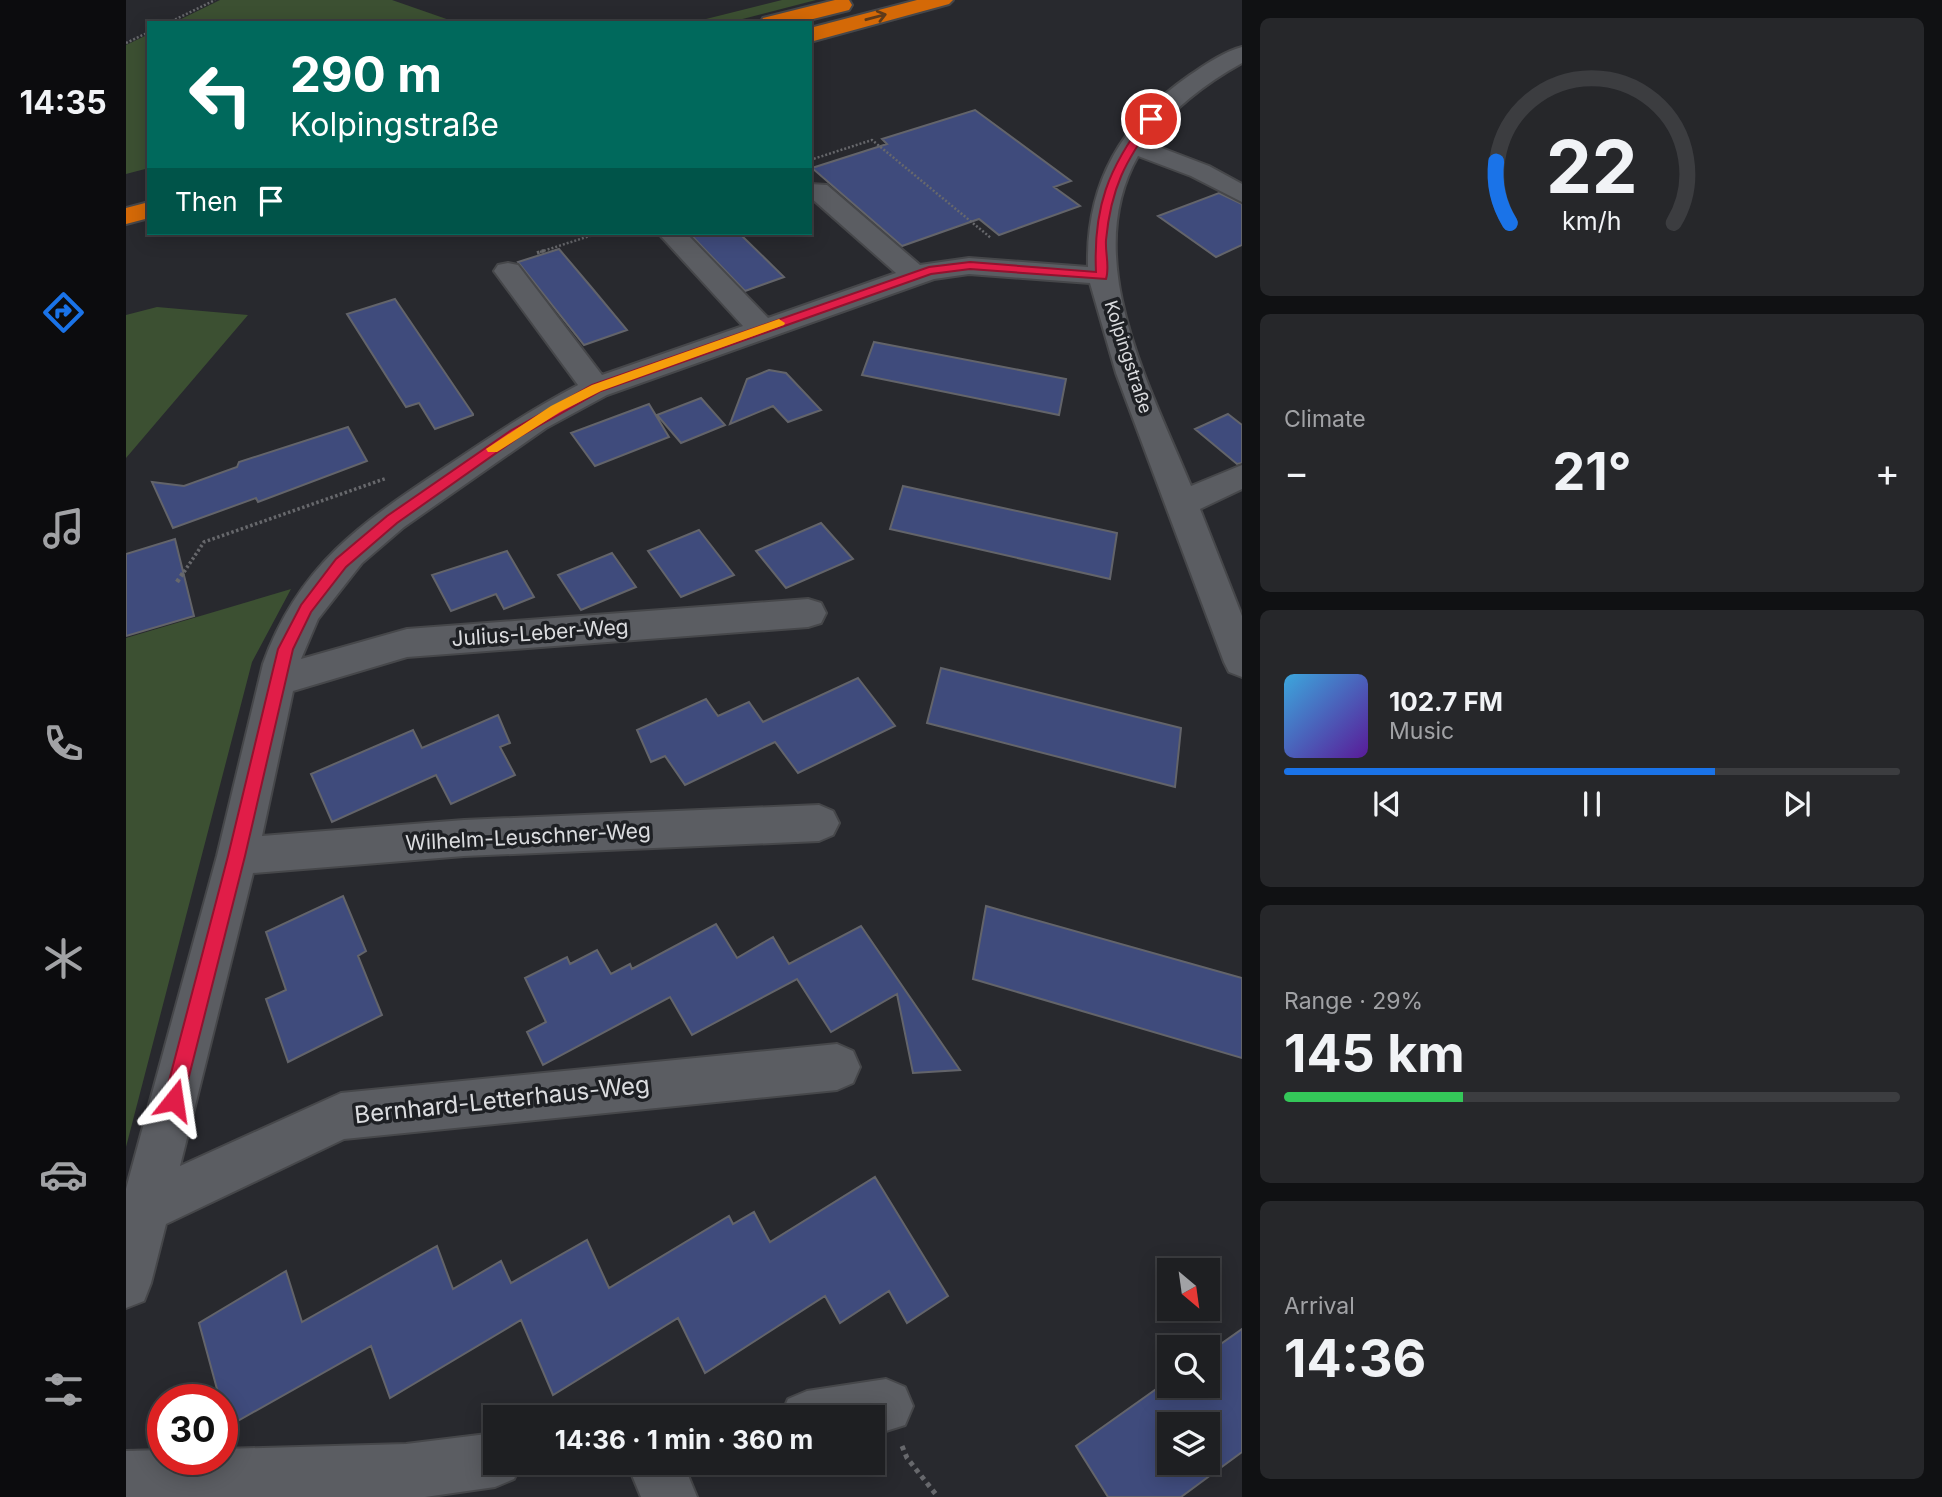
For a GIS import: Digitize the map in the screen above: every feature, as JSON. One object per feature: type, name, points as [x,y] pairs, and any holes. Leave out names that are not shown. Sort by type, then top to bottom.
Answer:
[{"type":"highway","points":[[779,21],[859,0]]},
{"type":"highway","points":[[812,34],[942,0]]},
{"type":"highway","points":[[126,216],[147,211]]},
{"type":"street","name":"Kolpingstraße","points":[[1236,64],[1168,101],[1131,145],[1110,186],[1100,243],[1102,276],[1121,347],[1242,661]]},
{"type":"street","points":[[1131,145],[1200,171],[1242,194]]},
{"type":"street","points":[[818,190],[915,275]]},
{"type":"street","points":[[673,235],[762,328]]},
{"type":"street","points":[[126,1283],[237,856],[286,649],[315,595],[350,554],[392,519],[515,434],[596,388],[915,275],[943,268],[970,265],[1102,276]]},
{"type":"street","points":[[508,271],[596,388]]},
{"type":"street","points":[[1182,504],[1242,476]]},
{"type":"street","name":"Julius-Leber-Weg","points":[[277,681],[407,643],[808,613]]},
{"type":"street","name":"Wilhelm-Leuschner-Weg","points":[[237,856],[464,838],[819,823]]},
{"type":"street","name":"Bernhard-Letterhaus-Weg","points":[[145,1208],[341,1116],[837,1067]]},
{"type":"street","points":[[126,1479],[406,1472],[483,1462]]},
{"type":"street","points":[[660,1475],[669,1497]]},
{"type":"path","points":[[172,21],[215,0]]},
{"type":"path","points":[[126,43],[147,33]]},
{"type":"path","points":[[812,159],[872,140],[1030,269]]},
{"type":"path","points":[[508,271],[503,264],[593,235]]},
{"type":"path","points":[[177,582],[204,542],[395,475]]},
{"type":"path","points":[[886,1406],[907,1458],[938,1497]]},
{"type":"green space","points":[[220,0],[392,0],[452,21],[177,21]]},
{"type":"green space","points":[[782,0],[816,0],[735,21],[698,21]]},
{"type":"green space","points":[[147,35],[147,169],[126,174],[126,45]]},
{"type":"green space","points":[[157,307],[248,315],[126,458],[126,315]]},
{"type":"green space","points":[[291,589],[252,662],[126,1147],[126,638]]},
{"type":"building","points":[[975,110],[1071,181],[1054,187],[1080,206],[999,235],[979,219],[902,246],[812,168],[887,144],[882,139]]},
{"type":"building","points":[[1219,193],[1242,204],[1242,245],[1216,257],[1158,216]]},
{"type":"building","points":[[691,235],[741,235],[784,277],[745,291]]},
{"type":"building","points":[[559,249],[627,330],[584,345],[518,262]]},
{"type":"building","points":[[395,299],[473,415],[435,429],[419,403],[406,407],[347,314]]},
{"type":"building","points":[[874,342],[1066,379],[1059,415],[862,375]]},
{"type":"building","points":[[769,370],[786,373],[821,410],[788,422],[773,406],[730,424],[747,379]]},
{"type":"building","points":[[701,398],[725,425],[681,443],[657,415]]},
{"type":"building","points":[[649,404],[669,437],[595,466],[571,433]]},
{"type":"building","points":[[1228,414],[1242,425],[1242,463],[1237,464],[1195,429]]},
{"type":"building","points":[[348,427],[367,461],[258,502],[256,498],[173,528],[152,482],[184,486],[237,467],[239,462]]},
{"type":"building","points":[[903,486],[1117,533],[1110,579],[890,529]]},
{"type":"building","points":[[821,523],[853,559],[786,588],[756,551]]},
{"type":"building","points":[[699,530],[734,575],[681,597],[648,551]]},
{"type":"building","points":[[175,539],[194,616],[126,636],[126,554]]},
{"type":"building","points":[[507,551],[534,597],[504,609],[496,594],[451,611],[432,575]]},
{"type":"building","points":[[612,553],[636,587],[581,610],[558,575]]},
{"type":"building","points":[[941,668],[1181,728],[1175,787],[927,723]]},
{"type":"building","points":[[858,678],[895,726],[798,773],[775,742],[685,785],[665,756],[651,762],[637,730],[706,699],[718,716],[749,702],[763,722]]},
{"type":"building","points":[[498,715],[510,743],[500,747],[515,775],[451,804],[436,775],[332,822],[311,774],[413,730],[422,748]]},
{"type":"building","points":[[343,896],[366,951],[358,956],[382,1015],[288,1062],[266,999],[286,990],[266,932]]},
{"type":"building","points":[[986,906],[1242,978],[1242,1058],[973,979]]},
{"type":"building","points":[[716,924],[737,958],[773,937],[789,964],[861,926],[960,1070],[913,1073],[897,994],[831,1032],[797,979],[692,1035],[670,997],[543,1065],[527,1032],[546,1022],[525,978],[567,957],[570,964],[597,950],[611,974],[630,964],[632,969]]},
{"type":"building","points":[[875,1177],[948,1296],[907,1323],[889,1291],[840,1323],[825,1296],[705,1373],[678,1318],[553,1395],[521,1320],[390,1398],[371,1346],[238,1421],[238,1384],[216,1384],[199,1323],[286,1271],[302,1322],[437,1246],[453,1289],[501,1261],[511,1283],[587,1240],[609,1288],[729,1216],[733,1224],[754,1212],[770,1242]]},
{"type":"building","points":[[1242,1329],[1242,1452],[1220,1468],[1220,1412],[1157,1412],[1157,1475],[1211,1475],[1181,1497],[1108,1497],[1076,1446],[1157,1389],[1157,1398],[1220,1398],[1220,1345]]},
{"type":"slow traffic","points":[[493,449],[555,409],[596,388],[779,323]]},
{"type":"route","points":[[174,1100],[237,856],[286,649],[306,608],[341,563],[392,519],[515,434],[596,388],[929,271],[970,265],[1102,276],[1100,243],[1110,186],[1131,145],[1151,119]]}]
